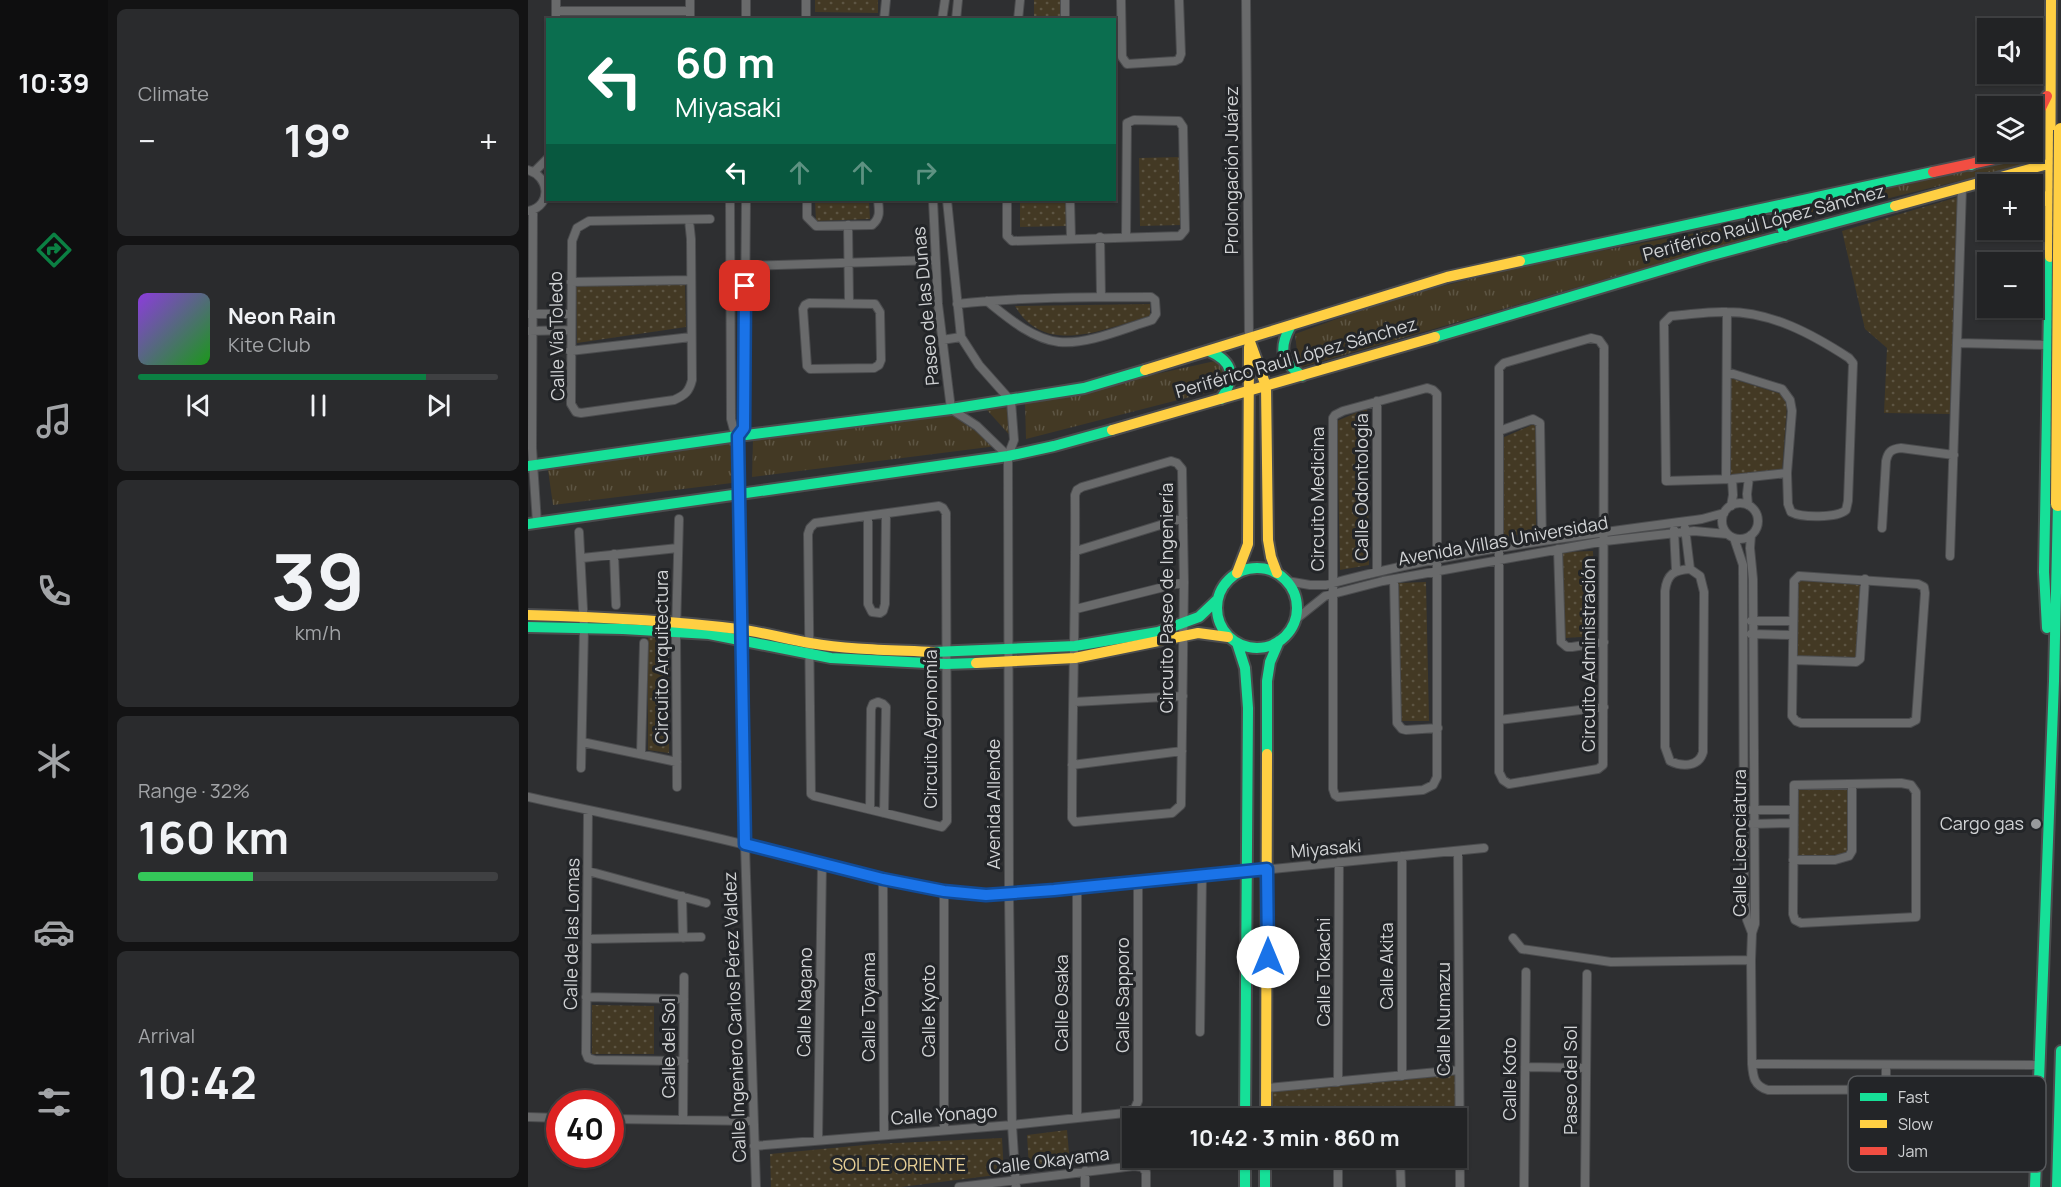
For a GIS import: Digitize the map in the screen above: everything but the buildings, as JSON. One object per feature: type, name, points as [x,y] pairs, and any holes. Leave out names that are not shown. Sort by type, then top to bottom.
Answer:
[{"type":"main road","points":[[2051,0],[2056,82],[2056,162],[2050,204],[2044,572],[2046,616],[2054,681]]},
{"type":"main road","points":[[2043,107],[2056,82]]},
{"type":"main road","points":[[2039,1076],[2054,681],[2061,130]]},
{"type":"main road","points":[[1971,165],[1977,162]]},
{"type":"main road","name":"Periférico Raúl López Sánchez","points":[[530,465],[951,409],[1084,388],[1290,327],[1447,277],[1984,162]]},
{"type":"main road","name":"Periférico Raúl López Sánchez","points":[[2013,174],[2056,162]]},
{"type":"main road","name":"Periférico Raúl López Sánchez","points":[[533,523],[1008,456],[1054,446],[1302,376],[1619,282],[1977,184]]},
{"type":"main road","points":[[2050,204],[2061,193]]},
{"type":"main road","points":[[2043,196],[2050,204]]},
{"type":"main road","points":[[1775,206],[1785,236]]},
{"type":"main road","points":[[1290,327],[1282,345],[1283,354],[1287,363],[1302,376]]},
{"type":"main road","points":[[1249,339],[1266,386],[1268,540],[1282,577],[1296,599],[1295,620],[1289,632],[1279,642],[1270,662],[1267,681],[1267,1108]]},
{"type":"main road","points":[[1183,630],[1218,599],[1223,587],[1237,573],[1248,544],[1249,339]]},
{"type":"main road","points":[[1209,351],[1223,358],[1231,371],[1230,386],[1221,399]]},
{"type":"main road","points":[[1237,573],[1257,568],[1282,577]]},
{"type":"main road","points":[[1218,599],[1218,616],[1222,629],[1242,656],[1247,677],[1245,1108]]},
{"type":"main road","points":[[528,615],[584,622],[676,627],[741,634],[808,649],[851,649],[946,658],[1075,652],[1158,632],[1183,630],[1209,633],[1252,648],[1261,648],[1279,642]]},
{"type":"main road","points":[[528,627],[584,622]]},
{"type":"main road","points":[[2057,1187],[2061,1051]]},
{"type":"main road","points":[[1245,1168],[1245,1187]]},
{"type":"main road","points":[[1265,1168],[1265,1187]]},
{"type":"main road","points":[[2035,1172],[2035,1187]]},
{"type":"street","points":[[556,0],[556,15],[690,15],[690,0]]},
{"type":"street","points":[[746,0],[746,18]]},
{"type":"street","points":[[806,0],[806,18]]},
{"type":"street","points":[[884,18],[886,0]]},
{"type":"street","points":[[942,18],[945,0]]},
{"type":"street","points":[[956,18],[958,0]]},
{"type":"street","points":[[1018,18],[1020,0]]},
{"type":"street","points":[[1065,0],[1065,18]]},
{"type":"street","points":[[1121,0],[1122,57],[1127,64],[1179,59],[1181,54],[1179,0]]},
{"type":"street","name":"Prolongación Juárez","points":[[1246,0],[1249,339]]},
{"type":"street","points":[[1007,201],[1009,239],[1012,241],[1180,236],[1185,230],[1184,127],[1179,121],[1134,120],[1127,123],[1126,237]]},
{"type":"street","points":[[533,523],[530,465],[531,211],[544,201],[546,180],[531,171],[546,160]]},
{"type":"street","points":[[1950,556],[1962,188]]},
{"type":"street","points":[[730,201],[730,419],[738,436]]},
{"type":"street","name":"Calle Ingeniero Carlos Pérez Valdez","points":[[746,201],[744,428],[738,436],[745,844],[756,1187]]},
{"type":"street","points":[[807,201],[807,218],[816,226],[872,225],[877,221],[879,215],[878,201]]},
{"type":"street","name":"Paseo de las Dunas","points":[[933,201],[935,260],[951,409]]},
{"type":"street","name":"Paseo de las Dunas","points":[[947,201],[961,337],[979,365],[1011,400]]},
{"type":"street","points":[[1070,201],[1071,238]]},
{"type":"street","name":"Calle Vía Toledo","points":[[688,220],[691,280],[692,380],[690,389],[685,395],[674,400],[581,413],[573,410],[571,404],[570,314],[574,234],[582,224],[589,221],[710,219]]},
{"type":"street","points":[[848,225],[849,303]]},
{"type":"street","points":[[1100,237],[1101,297]]},
{"type":"street","points":[[745,266],[935,260]]},
{"type":"street","points":[[571,282],[691,280]]},
{"type":"street","points":[[957,304],[987,301],[1101,297],[1154,298],[1155,318],[1091,338],[1058,342],[1029,331],[987,301]]},
{"type":"street","points":[[809,303],[849,303],[875,304],[879,308],[881,360],[879,365],[874,368],[810,369],[805,361],[803,309],[805,305],[809,303]]},
{"type":"street","points":[[1727,312],[1726,372],[1729,479],[1733,495],[1731,506]]},
{"type":"street","points":[[1726,372],[1782,389],[1788,395],[1792,411],[1787,473],[1788,504],[1791,512],[1805,515],[1836,515],[1846,510],[1850,457],[1852,363],[1815,336],[1768,319],[1727,312],[1671,316],[1664,323],[1665,478],[1670,482],[1787,473]]},
{"type":"street","points":[[530,314],[570,314]]},
{"type":"street","points":[[530,331],[570,330]]},
{"type":"street","points":[[570,351],[691,337]]},
{"type":"street","points":[[942,340],[961,337]]},
{"type":"street","name":"Circuito Administración","points":[[1591,338],[1599,340],[1604,347],[1604,760],[1601,768],[1509,784],[1503,780],[1499,772],[1499,431],[1499,368],[1504,363],[1591,338]]},
{"type":"street","points":[[1957,343],[2049,345]]},
{"type":"street","name":"Circuito Medicina","points":[[1427,388],[1437,394],[1437,558],[1437,777],[1429,788],[1341,798],[1335,795],[1333,789],[1333,418],[1335,415],[1427,388]]},
{"type":"street","name":"Avenida Allende","points":[[1011,400],[1014,440],[1008,456],[1009,895],[1012,1125],[1016,1184]]},
{"type":"street","name":"Calle Odontología","points":[[1377,401],[1377,572]]},
{"type":"street","points":[[951,409],[983,430],[1008,456]]},
{"type":"street","points":[[1499,431],[1533,419],[1540,423],[1542,541]]},
{"type":"street","points":[[1882,528],[1888,453],[1901,448],[1954,455]]},
{"type":"street","name":"Circuito Paseo de Ingeniería","points":[[1174,461],[1180,465],[1182,469],[1184,582],[1181,805],[1172,813],[1075,822],[1072,818],[1076,551],[1077,490],[1174,461]]},
{"type":"street","points":[[1748,505],[1746,494],[1749,477]]},
{"type":"street","points":[[1739,503],[1748,505],[1753,510],[1757,522],[1751,535],[1743,539],[1730,536],[1723,527],[1724,513],[1731,506],[1739,503]]},
{"type":"street","name":"Circuito Agronomía","points":[[939,506],[945,510],[946,821],[944,826],[939,827],[811,794],[808,534],[810,528],[815,524],[868,517],[939,506]]},
{"type":"street","name":"Avenida Villas Universidad","points":[[1282,577],[1310,585],[1334,583],[1437,558],[1605,531],[1708,518],[1724,513]]},
{"type":"street","points":[[868,517],[868,604],[873,612],[880,613],[885,604],[886,514]]},
{"type":"street","points":[[1076,551],[1183,518]]},
{"type":"street","points":[[678,548],[679,519]]},
{"type":"street","points":[[1685,521],[1690,569]]},
{"type":"street","points":[[1673,522],[1676,570]]},
{"type":"street","name":"Avenida Villas Universidad","points":[[1295,620],[1318,600],[1334,593],[1394,579],[1605,541],[1674,532],[1709,531],[1730,536]]},
{"type":"street","points":[[579,532],[584,622],[581,768]]},
{"type":"street","name":"Calle Licenciatura","points":[[1751,535],[1754,621],[1755,824],[1755,924],[1752,933]]},
{"type":"street","name":"Calle Licenciatura","points":[[1730,536],[1739,549],[1743,565],[1745,907],[1752,933]]},
{"type":"street","name":"Circuito Arquitectura","points":[[582,558],[678,548],[676,762],[582,742]]},
{"type":"street","points":[[1558,549],[1561,642],[1567,647],[1604,642]]},
{"type":"street","points":[[614,554],[616,605]]},
{"type":"street","points":[[1690,569],[1700,576],[1704,592],[1703,752],[1700,760],[1689,765],[1670,761],[1665,747],[1665,591],[1669,576],[1676,570],[1690,569]]},
{"type":"street","points":[[1797,576],[1865,579],[1918,584],[1924,588],[1916,720],[1910,723],[1801,723],[1796,721],[1792,716],[1794,581],[1797,576]]},
{"type":"street","points":[[1394,579],[1397,723],[1406,730],[1438,728]]},
{"type":"street","points":[[1793,660],[1856,662],[1860,659],[1865,579]]},
{"type":"street","points":[[1076,609],[1184,582]]},
{"type":"street","points":[[1743,621],[1794,621]]},
{"type":"street","points":[[1743,634],[1793,635]]},
{"type":"street","points":[[641,754],[644,643]]},
{"type":"street","points":[[1074,702],[1183,696]]},
{"type":"street","points":[[870,809],[871,709],[873,704],[879,702],[886,707],[884,813]]},
{"type":"street","points":[[1499,720],[1604,707]]},
{"type":"street","points":[[1072,765],[1182,751]]},
{"type":"street","points":[[676,762],[677,788]]},
{"type":"street","points":[[1901,783],[1911,785],[1917,792],[1916,917],[1797,922],[1793,914],[1792,789],[1795,785],[1852,784],[1901,783]]},
{"type":"street","points":[[1793,860],[1835,860],[1849,856],[1852,851],[1852,784]]},
{"type":"street","name":"Miyasaki","points":[[528,797],[745,844],[883,879],[944,891],[986,895],[1009,895],[1484,849]]},
{"type":"street","name":"Calle de las Lomas","points":[[588,810],[586,1053],[588,1058],[595,1060],[684,1061]]},
{"type":"street","points":[[1744,810],[1792,810]]},
{"type":"street","points":[[1744,824],[1792,823]]},
{"type":"street","name":"Calle Numazu","points":[[1458,851],[1458,1108]]},
{"type":"street","name":"Calle Akita","points":[[1402,856],[1402,1076]]},
{"type":"street","name":"Calle Tokachi","points":[[1338,1082],[1339,862]]},
{"type":"street","name":"Calle Nagano","points":[[818,1140],[822,864]]},
{"type":"street","points":[[588,871],[706,903]]},
{"type":"street","points":[[1200,1032],[1202,876]]},
{"type":"street","name":"Calle Toyama","points":[[883,879],[884,1135]]},
{"type":"street","name":"Calle Sapporo","points":[[1135,1107],[1138,1101],[1138,882]]},
{"type":"street","name":"Calle Osaka","points":[[1077,888],[1077,1118]]},
{"type":"street","name":"Calle Kyoto","points":[[944,891],[944,1130]]},
{"type":"street","points":[[682,896],[683,938]]},
{"type":"street","points":[[1752,933],[1754,1081],[1768,1090],[1848,1089]]},
{"type":"street","points":[[587,939],[701,937]]},
{"type":"street","points":[[1513,938],[1522,949],[1611,962],[1751,960]]},
{"type":"street","name":"Calle Koto","points":[[1524,1187],[1526,972]]},
{"type":"street","name":"Paseo del Sol","points":[[1585,1187],[1587,974]]},
{"type":"street","name":"Calle del Sol","points":[[683,1120],[684,977]]},
{"type":"street","points":[[586,997],[684,999]]},
{"type":"street","points":[[1752,1064],[2039,1065]]},
{"type":"street","points":[[1886,1065],[1886,1076]]},
{"type":"street","points":[[1525,1067],[1586,1068]]},
{"type":"street","points":[[1268,1088],[1459,1070]]},
{"type":"street","name":"Calle Yonago","points":[[754,1146],[1012,1125],[1125,1113],[1135,1107]]},
{"type":"street","points":[[528,1118],[546,1118]]},
{"type":"street","points":[[624,1119],[753,1121]]},
{"type":"street","name":"Calle Okayama","points":[[959,1187],[1016,1184],[1134,1166],[1142,1167],[1146,1172],[1146,1187]]},
{"type":"street","points":[[1338,1168],[1338,1187]]},
{"type":"street","points":[[1400,1168],[1401,1187]]},
{"type":"street","name":"Calle Numazu","points":[[1459,1168],[1460,1187]]},
{"type":"street","points":[[1085,1172],[1085,1187]]},
{"type":"green space","points":[[815,0],[878,0],[878,13],[815,12]]},
{"type":"green space","points":[[1034,0],[1062,0],[1062,18],[1034,18]]},
{"type":"green space","points":[[1180,157],[1181,225],[1140,226],[1139,158]]},
{"type":"green space","points":[[1998,162],[2036,162],[1987,174],[1977,174],[1977,176],[1804,219],[1799,218],[1796,213],[1798,207]]},
{"type":"green space","points":[[1958,197],[1950,414],[1884,413],[1887,348],[1865,329],[1842,231]]},
{"type":"green space","points":[[815,201],[869,201],[870,219],[816,221]]},
{"type":"green space","points":[[1020,201],[1066,201],[1066,226],[1020,227]]},
{"type":"green space","points":[[1759,221],[1763,225],[1761,234],[1299,368],[1295,334],[1395,298],[1526,265]]},
{"type":"green space","points":[[685,284],[686,327],[577,343],[576,285]]},
{"type":"green space","points":[[1150,304],[1150,316],[1096,332],[1077,335],[1059,335],[1043,331],[1028,322],[1015,306]]},
{"type":"green space","points":[[1215,361],[1225,369],[1227,378],[1221,389],[1026,439],[1025,403]]},
{"type":"green space","points":[[1730,378],[1781,394],[1787,405],[1782,471],[1730,476]]},
{"type":"green space","points":[[1013,408],[1015,441],[986,409]]},
{"type":"green space","points":[[1367,408],[1369,565],[1340,570],[1337,421]]},
{"type":"green space","points":[[949,413],[997,446],[752,477],[753,439]]},
{"type":"green space","points":[[1534,424],[1536,428],[1536,531],[1503,538],[1502,438]]},
{"type":"green space","points":[[732,442],[732,483],[553,505],[548,470]]},
{"type":"green space","points":[[1593,551],[1596,636],[1565,638],[1561,552]]},
{"type":"green space","points":[[1798,580],[1860,583],[1857,658],[1796,658]]},
{"type":"green space","points":[[1426,582],[1429,721],[1401,721],[1398,583]]},
{"type":"green space","points":[[648,635],[669,635],[669,753],[648,750]]},
{"type":"green space","points":[[1851,786],[1848,855],[1794,858],[1794,787]]},
{"type":"green space","points":[[592,1005],[654,1006],[654,1054],[592,1054]]},
{"type":"green space","points":[[1456,1075],[1456,1108],[1272,1108],[1273,1091]]},
{"type":"green space","points":[[1067,1130],[1070,1165],[1029,1168],[1027,1135]]},
{"type":"green space","name":"SOL DE ORIENTE","points":[[1002,1138],[1004,1174],[901,1187],[771,1187],[770,1154],[875,1144]]},
{"type":"traffic: fast","points":[[1971,165],[1977,162]]},
{"type":"traffic: fast","points":[[1520,261],[1933,172]]},
{"type":"traffic: fast","points":[[1775,206],[1785,236]]},
{"type":"traffic: fast","points":[[1435,337],[1705,257],[1895,206]]},
{"type":"traffic: fast","points":[[2047,628],[2044,572],[2050,257]]},
{"type":"traffic: fast","points":[[1290,327],[1284,342],[1284,354],[1290,365],[1302,376]]},
{"type":"traffic: fast","points":[[1209,351],[1224,360],[1230,371],[1229,384],[1221,399]]},
{"type":"traffic: fast","points":[[528,466],[951,409],[1084,388],[1145,370]]},
{"type":"traffic: fast","points":[[528,524],[1008,456],[1112,430]]},
{"type":"traffic: fast","points":[[2039,1076],[2054,681],[2058,504]]},
{"type":"traffic: fast","points":[[1257,568],[1272,571],[1285,580],[1294,593],[1297,608],[1294,623],[1285,636],[1272,645],[1257,648],[1242,645],[1229,636],[1220,623],[1217,608],[1220,593],[1229,580],[1242,571],[1257,568]]},
{"type":"traffic: fast","points":[[933,652],[1075,646],[1158,632],[1199,617],[1218,599]]},
{"type":"traffic: fast","points":[[528,627],[709,634],[831,658],[946,664],[976,663]]},
{"type":"traffic: fast","points":[[1267,754],[1267,681],[1270,662],[1279,641]]},
{"type":"traffic: fast","points":[[1237,643],[1245,668],[1248,708],[1245,1108]]},
{"type":"traffic: fast","points":[[2057,1187],[2061,1051]]},
{"type":"traffic: fast","points":[[1245,1168],[1245,1187]]},
{"type":"traffic: fast","points":[[1265,1168],[1265,1187]]},
{"type":"traffic: fast","points":[[2035,1187],[2036,1172]]},
{"type":"traffic: slow","points":[[2050,257],[2051,0]]},
{"type":"traffic: slow","points":[[2058,504],[2061,130]]},
{"type":"traffic: slow","points":[[1895,206],[2059,161]]},
{"type":"traffic: slow","points":[[2043,196],[2050,204]]},
{"type":"traffic: slow","points":[[1145,370],[1447,277],[1520,261]]},
{"type":"traffic: slow","points":[[1112,430],[1435,337]]},
{"type":"traffic: slow","points":[[1249,339],[1266,386],[1268,540],[1277,573]]},
{"type":"traffic: slow","points":[[1237,573],[1248,544],[1249,347]]},
{"type":"traffic: slow","points":[[528,615],[686,623],[747,630],[825,645],[933,652]]},
{"type":"traffic: slow","points":[[976,663],[1075,658],[1198,633],[1228,637]]},
{"type":"traffic: slow","points":[[1266,1108],[1267,754]]},
{"type":"traffic: jam","points":[[2043,104],[2047,96]]},
{"type":"traffic: jam","points":[[1933,172],[1980,162]]},
{"type":"place","name":"Cargo gas","points":[[2036,824]]},
{"type":"route","points":[[745,286],[744,428],[738,436],[738,455],[745,844],[883,879],[944,891],[986,895],[1009,895],[1267,869],[1268,957]]}]
